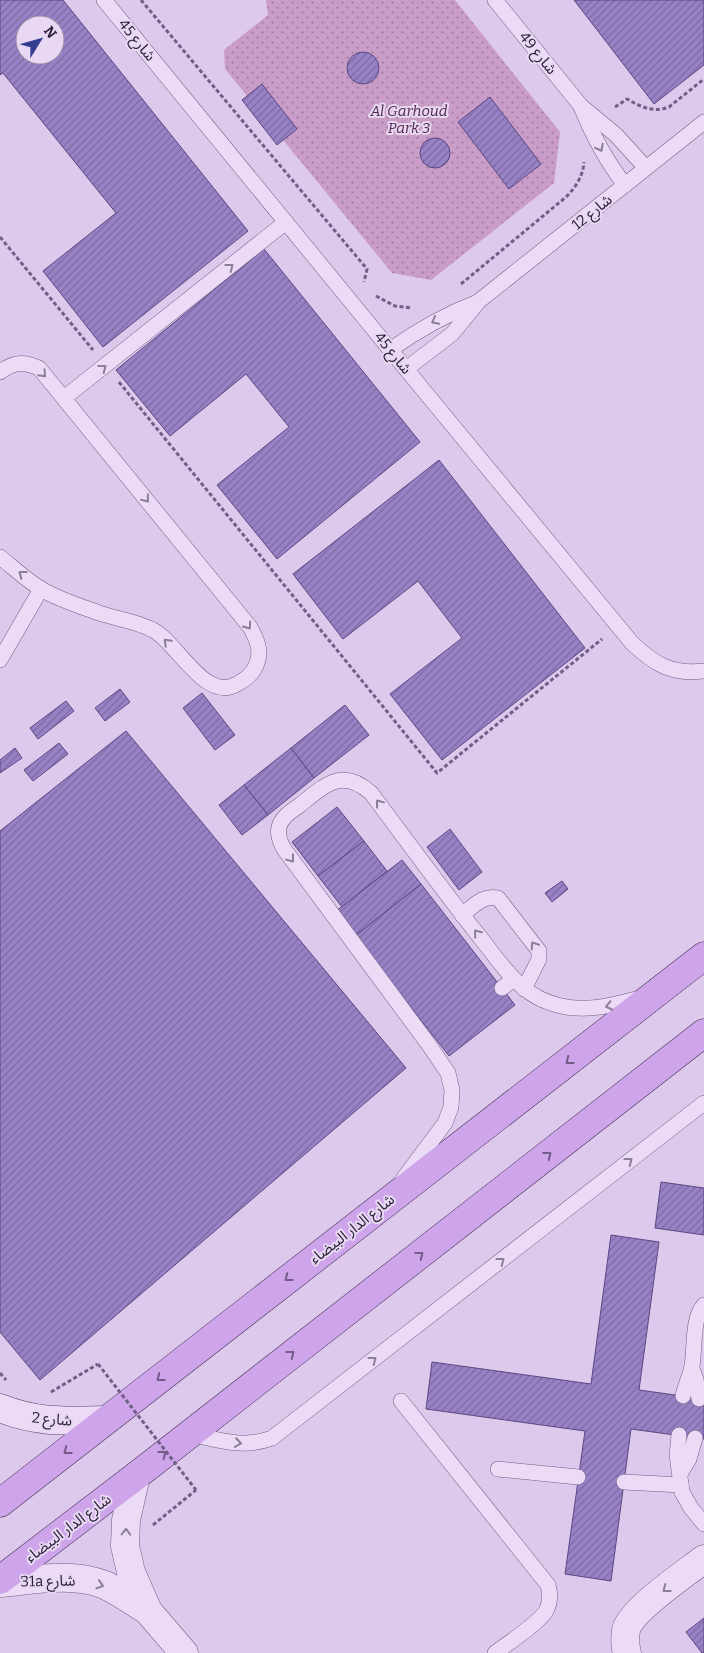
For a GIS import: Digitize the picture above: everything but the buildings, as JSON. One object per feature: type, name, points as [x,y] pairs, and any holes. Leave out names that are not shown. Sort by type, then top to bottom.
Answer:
[{"type":"main road","name":"شارع الدار البيضاء","points":[[0,1504],[105,1420],[704,956]]},
{"type":"main road","name":"شارع الدار البيضاء","points":[[0,1582],[704,1033]]},
{"type":"street","name":"شارع 2","points":[[0,1408],[16,1415],[43,1420],[105,1420]]},
{"type":"street","name":"31a شارع","points":[[136,1476],[126,1520],[126,1546],[131,1572],[148,1611]]},
{"type":"street","points":[[627,1653],[625,1648],[626,1628],[637,1613],[704,1559]]},
{"type":"street","name":"31a شارع","points":[[0,1582],[50,1578],[80,1579],[104,1585],[126,1596],[148,1611],[184,1653]]},
{"type":"lane","name":"شارع 45","points":[[104,0],[618,626],[648,658],[668,669],[690,673],[704,671]]},
{"type":"lane","name":"شارع 49","points":[[494,0],[594,123],[646,168]]},
{"type":"lane","name":"شارع 12","points":[[406,369],[452,334],[479,301],[704,122]]},
{"type":"lane","points":[[594,123],[611,167],[625,185]]},
{"type":"lane","points":[[64,398],[286,222]]},
{"type":"lane","name":"شارع 12","points":[[390,350],[421,328],[460,308],[479,301]]},
{"type":"lane","points":[[0,372],[16,363],[28,363],[39,368],[250,627],[258,643],[258,662],[249,677],[233,686],[215,687],[200,678],[154,630],[101,614],[56,597],[41,589],[0,557]]},
{"type":"lane","points":[[0,660],[41,589]]},
{"type":"lane","points":[[385,1204],[445,1122],[451,1107],[452,1090],[448,1073],[432,1042],[284,849],[279,839],[279,827],[284,817],[332,782],[346,780],[361,784],[371,793],[513,985],[558,1006],[581,1008],[605,1008],[656,993]]},
{"type":"lane","points":[[462,915],[482,899],[490,896],[498,898],[539,951],[539,960],[513,985]]},
{"type":"lane","points":[[190,1434],[237,1444],[249,1444],[272,1438],[704,1103]]},
{"type":"lane","points":[[683,1396],[692,1369],[700,1309],[704,1305]]},
{"type":"lane","points":[[692,1369],[696,1379],[699,1399]]},
{"type":"lane","points":[[401,1401],[548,1585],[551,1598],[547,1610],[495,1653]]},
{"type":"lane","points":[[679,1435],[677,1455],[682,1486],[704,1524]]},
{"type":"lane","points":[[682,1486],[695,1438]]},
{"type":"lane","points":[[498,1469],[578,1477]]},
{"type":"lane","points":[[624,1482],[682,1486]]},
{"type":"path","points":[[142,0],[367,269],[364,280],[367,286]]},
{"type":"path","points":[[457,287],[575,188],[584,164],[582,150],[576,137],[627,98],[641,108],[662,110],[669,107],[704,79]]},
{"type":"path","points":[[0,237],[438,773],[618,626]]},
{"type":"path","points":[[371,292],[395,306],[409,309],[416,308]]},
{"type":"path","points":[[51,1392],[98,1364],[196,1490],[146,1531]]},
{"type":"green space","name":"Al Garhoud Park 3","points":[[266,0],[455,0],[560,132],[554,183],[431,280],[392,273],[225,69],[224,50],[268,15]]}]
